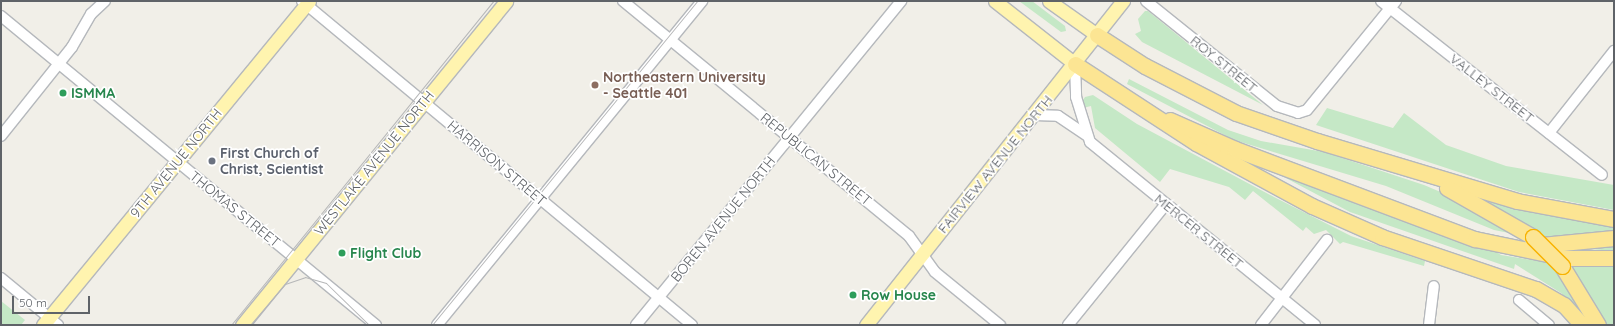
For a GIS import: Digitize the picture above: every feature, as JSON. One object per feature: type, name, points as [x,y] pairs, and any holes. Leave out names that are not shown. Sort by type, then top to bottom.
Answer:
[{"type":"highway","points":[[1096,35],[1212,102],[1430,179],[1532,237],[1562,266],[1598,325]]},
{"type":"highway","points":[[1075,64],[1145,111],[1344,222],[1480,268],[1552,296],[1582,325]]},
{"type":"highway","points":[[1145,111],[1428,223],[1508,248],[1566,258],[1614,258]]},
{"type":"highway","points":[[1365,156],[1547,208],[1614,219]]},
{"type":"highway","points":[[1547,208],[1568,204],[1614,210]]},
{"type":"highway","points":[[1508,248],[1614,238]]},
{"type":"main road","name":"WESTLAKE AVENUE NORTH","points":[[242,325],[506,1]]},
{"type":"main road","points":[[995,1],[1075,64]]},
{"type":"main road","points":[[1049,1],[1096,35]]},
{"type":"main road","name":"FAIRVIEW AVENUE NORTH","points":[[866,325],[1075,64],[1123,1]]},
{"type":"main road","name":"9TH AVENUE NORTH","points":[[50,323],[306,2]]},
{"type":"street","points":[[1,136],[59,64],[91,14],[105,1]]},
{"type":"street","name":"REPUBLICAN STREET","points":[[623,1],[909,236],[935,272],[1000,325]]},
{"type":"street","points":[[438,325],[702,1]]},
{"type":"street","name":"BOREN AVENUE NORTH","points":[[636,325],[901,1]]},
{"type":"street","name":"ROY STREET","points":[[1146,1],[1277,106],[1298,113],[1307,110],[1393,5]]},
{"type":"street","name":"VALLEY STREET","points":[[1381,1],[1393,5],[1602,175]]},
{"type":"street","name":"HARRISON STREET","points":[[306,2],[692,325]]},
{"type":"street","name":"THOMAS STREET","points":[[1,16],[376,325]]},
{"type":"street","points":[[1549,133],[1614,51]]},
{"type":"street","points":[[1075,64],[1076,98],[1086,135]]},
{"type":"street","name":"MERCER STREET","points":[[1034,115],[1058,116],[1086,135],[1166,204],[1315,325]]},
{"type":"street","points":[[1068,325],[1166,204]]},
{"type":"street","points":[[1261,325],[1327,240]]},
{"type":"street","points":[[1,278],[50,323]]},
{"type":"street","points":[[1429,325],[1434,286]]},
{"type":"street","points":[[1519,300],[1550,325]]},
{"type":"green space","points":[[1019,1],[1032,1],[1065,26],[1066,31],[1061,32]]},
{"type":"green space","points":[[1145,11],[1148,11],[1263,105],[1142,42],[1135,34],[1141,31],[1138,19]]},
{"type":"green space","points":[[1129,79],[1228,130],[1261,141],[1324,152],[1424,185],[1450,196],[1514,234],[1494,230],[1386,186],[1234,140],[1127,84]]},
{"type":"green space","points":[[1093,95],[1137,124],[1274,197],[1351,236],[1425,261],[1424,266],[1343,242],[1340,244],[1326,230],[1314,234],[1306,227],[1303,231],[1253,191],[1245,200],[1229,187],[1170,169],[1160,182],[1095,128],[1091,106],[1083,108],[1081,103],[1085,97]]},
{"type":"green space","points":[[1327,108],[1393,128],[1404,113],[1446,145],[1506,166],[1614,185],[1614,210],[1519,192],[1316,125]]},
{"type":"green space","points":[[1285,174],[1479,240],[1501,255],[1550,263],[1580,310],[1561,293],[1515,264],[1514,269],[1350,212],[1282,176]]},
{"type":"green space","points":[[1491,201],[1533,213],[1614,227],[1614,251],[1553,246],[1519,220],[1489,204]]},
{"type":"green space","points":[[1614,263],[1614,325],[1603,325],[1569,264]]},
{"type":"green space","points":[[1,301],[25,320],[21,325],[1,325]]},
{"type":"tram line","points":[[231,325],[493,1]]},
{"type":"tram line","points":[[432,325],[697,1]]},
{"type":"tram line","points":[[250,325],[285,284],[305,277],[326,283],[369,325]]},
{"type":"place","name":"Northeastern University - Seattle 401","points":[[595,85]]},
{"type":"place","name":"ISMMA","points":[[63,93]]},
{"type":"place","name":"First Church of Christ, Scientist","points":[[212,161]]},
{"type":"place","name":"Flight Club","points":[[342,253]]},
{"type":"place","name":"Row House","points":[[853,295]]}]
